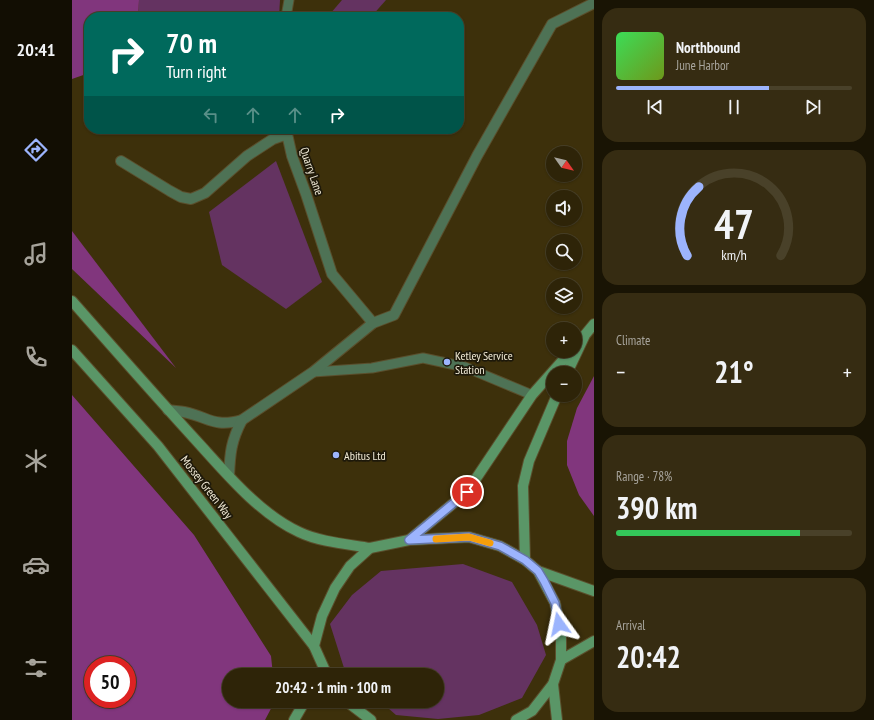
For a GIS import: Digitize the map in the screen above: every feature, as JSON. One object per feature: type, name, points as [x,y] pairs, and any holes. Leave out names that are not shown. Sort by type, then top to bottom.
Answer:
[{"type":"main road","name":"Mossey Green Way","points":[[72,301],[168,410],[229,476],[277,520],[298,532],[317,538],[370,548]]},
{"type":"main road","points":[[570,366],[584,337],[594,324]]},
{"type":"main road","name":"Mossey Green Way","points":[[72,350],[158,446],[314,646],[324,668]]},
{"type":"main road","points":[[409,540],[467,492],[532,395],[565,358]]},
{"type":"main road","points":[[525,560],[523,486],[529,461],[554,402]]},
{"type":"main road","points":[[314,646],[322,616],[335,588],[350,566],[370,548],[409,540],[469,537],[500,546],[525,560],[538,571],[594,591]]},
{"type":"main road","points":[[516,720],[532,711],[553,684],[561,660],[561,634],[555,603],[538,571]]},
{"type":"main road","points":[[561,660],[594,641]]},
{"type":"main road","points":[[319,668],[321,663]]},
{"type":"main road","points":[[553,684],[557,720]]},
{"type":"main road","points":[[294,720],[301,708]]},
{"type":"main road","points":[[355,708],[371,720]]},
{"type":"street","points":[[168,410],[184,412],[222,424],[242,420],[313,372],[373,323],[394,315],[477,156],[552,24],[594,4]]},
{"type":"street","name":"Quarry Lane","points":[[121,161],[181,197],[191,199],[205,193],[247,156],[282,134]]},
{"type":"street","name":"Quarry Lane","points":[[286,134],[292,156],[332,274],[373,323]]},
{"type":"street","points":[[229,476],[231,446],[235,433],[242,420]]},
{"type":"lane","points":[[287,12],[289,0]]},
{"type":"lane","points":[[313,372],[372,368],[423,358],[465,367],[532,395]]},
{"type":"shaded area","points":[[72,0],[139,0],[138,12],[84,12],[84,75],[72,79]]},
{"type":"shaded area","points":[[139,0],[280,0],[279,12],[138,12]]},
{"type":"shaded area","points":[[342,0],[386,0],[375,12],[332,12]]},
{"type":"shaded area","points":[[276,161],[322,282],[286,309],[222,265],[209,212]]},
{"type":"shaded area","points":[[72,231],[176,368],[72,269]]},
{"type":"shaded area","points":[[594,376],[594,516],[579,495],[567,465],[567,441],[577,408],[580,402],[582,402],[582,399]]},
{"type":"shaded area","points":[[72,395],[194,535],[271,656],[272,668],[222,668],[222,708],[271,708],[265,720],[72,720]]},
{"type":"shaded area","points":[[463,564],[512,582],[537,625],[546,655],[522,698],[479,715],[438,719],[396,715],[388,708],[444,708],[444,668],[344,668],[330,624],[352,595],[381,571]]},
{"type":"slow traffic","points":[[436,539],[469,537],[490,543]]},
{"type":"place","name":"Ketley Service Station","points":[[447,362]]},
{"type":"place","name":"Abitus Ltd","points":[[336,455]]},
{"type":"route","points":[[467,492],[409,540],[469,537],[500,546],[525,560],[538,571],[544,581],[555,603],[559,624]]}]
